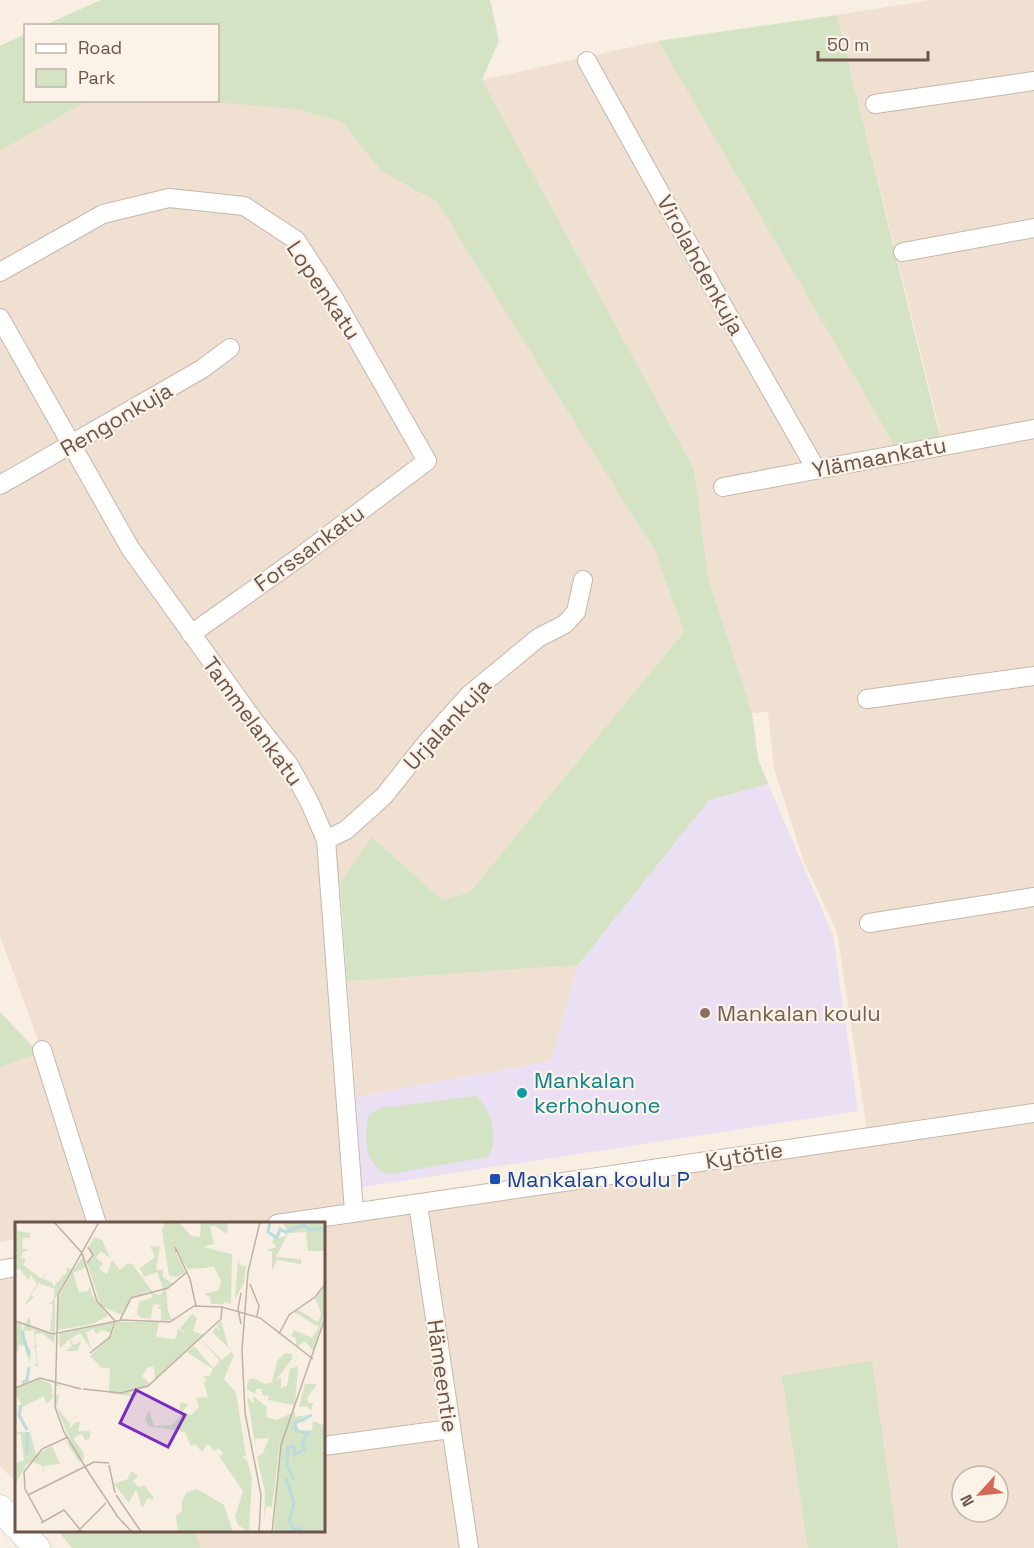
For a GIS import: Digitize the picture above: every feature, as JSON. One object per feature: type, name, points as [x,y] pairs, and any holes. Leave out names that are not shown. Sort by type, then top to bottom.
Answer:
[{"type":"street","name":"Virolahdenkuja","points":[[587,61],[737,332],[816,469]]},
{"type":"street","points":[[875,104],[1034,81]]},
{"type":"street","name":"Lopenkatu","points":[[0,272],[103,214],[170,198],[244,206],[296,240],[335,300],[427,461]]},
{"type":"street","points":[[903,252],[1034,228]]},
{"type":"street","name":"Tammelankatu","points":[[0,318],[130,548],[190,634],[289,765],[309,801],[326,840],[354,1211]]},
{"type":"street","name":"Rengonkuja","points":[[0,485],[202,369],[230,348]]},
{"type":"street","name":"Ylämaankatu","points":[[723,487],[1034,429]]},
{"type":"street","name":"Forssankatu","points":[[190,634],[301,556],[427,461]]},
{"type":"street","name":"Urjalankuja","points":[[326,840],[346,830],[384,796],[427,742],[469,695],[538,638],[565,624],[576,612],[584,580]]},
{"type":"street","points":[[867,699],[1034,676]]},
{"type":"street","points":[[869,922],[1034,897]]},
{"type":"street","points":[[42,1050],[96,1222]]},
{"type":"street","name":"Kytötie","points":[[289,1222],[1034,1113]]},
{"type":"street","name":"Hämeentie","points":[[418,1204],[469,1548]]},
{"type":"street","points":[[0,1270],[15,1267]]},
{"type":"street","points":[[326,1446],[450,1429]]},
{"type":"street","points":[[0,1508],[15,1525]]},
{"type":"street","points":[[23,1533],[37,1548]]},
{"type":"shaded area","points":[[930,0],[1034,0],[1034,1548],[201,1548],[195,1533],[326,1533],[326,1222],[96,1222],[42,1051],[0,936],[0,151],[83,103],[208,102],[295,109],[342,122],[381,171],[449,209],[655,551],[684,632],[470,892],[442,900],[372,837],[340,883],[329,884],[354,1211],[868,1137],[837,932],[803,859],[774,768],[768,712],[752,713],[708,578],[694,469],[482,80],[658,41],[892,441],[892,454],[940,431],[837,15]]},
{"type":"shaded area","name":"Mankalan koulu","points":[[768,784],[833,935],[858,1111],[362,1187],[356,1097],[551,1061],[578,965],[709,800]]},
{"type":"shaded area","points":[[578,965],[551,1061],[356,1097],[347,981]]},
{"type":"shaded area","points":[[39,1053],[90,1222],[15,1222],[15,1239],[0,1242],[0,1067]]},
{"type":"shaded area","points":[[15,1271],[15,1481],[0,1466],[0,1275]]},
{"type":"green space","points":[[101,0],[490,0],[499,41],[482,80],[694,469],[708,578],[752,713],[758,759],[768,784],[709,800],[578,965],[347,981],[340,883],[372,837],[442,900],[470,892],[684,632],[655,551],[437,202],[381,171],[342,122],[295,109],[208,102],[219,102],[219,24],[47,24]]},
{"type":"green space","points":[[837,15],[942,445],[892,454],[892,441],[658,41]]},
{"type":"green space","points":[[24,34],[24,102],[208,102],[83,103],[0,151],[0,46]]},
{"type":"green space","points":[[0,1012],[39,1053],[0,1067]]},
{"type":"green space","points":[[476,1096],[486,1108],[492,1125],[492,1150],[488,1157],[389,1174],[381,1170],[370,1158],[366,1141],[369,1115],[381,1108]]},
{"type":"green space","points":[[872,1361],[898,1548],[808,1548],[782,1376]]},
{"type":"green space","points":[[60,1533],[195,1533],[201,1548],[72,1548]]},
{"type":"place","name":"Mankalan koulu","points":[[705,1013]]},
{"type":"place","name":"Mankalan kerhohuone","points":[[522,1093]]},
{"type":"place","name":"Mankalan koulu P","points":[[495,1179]]}]
